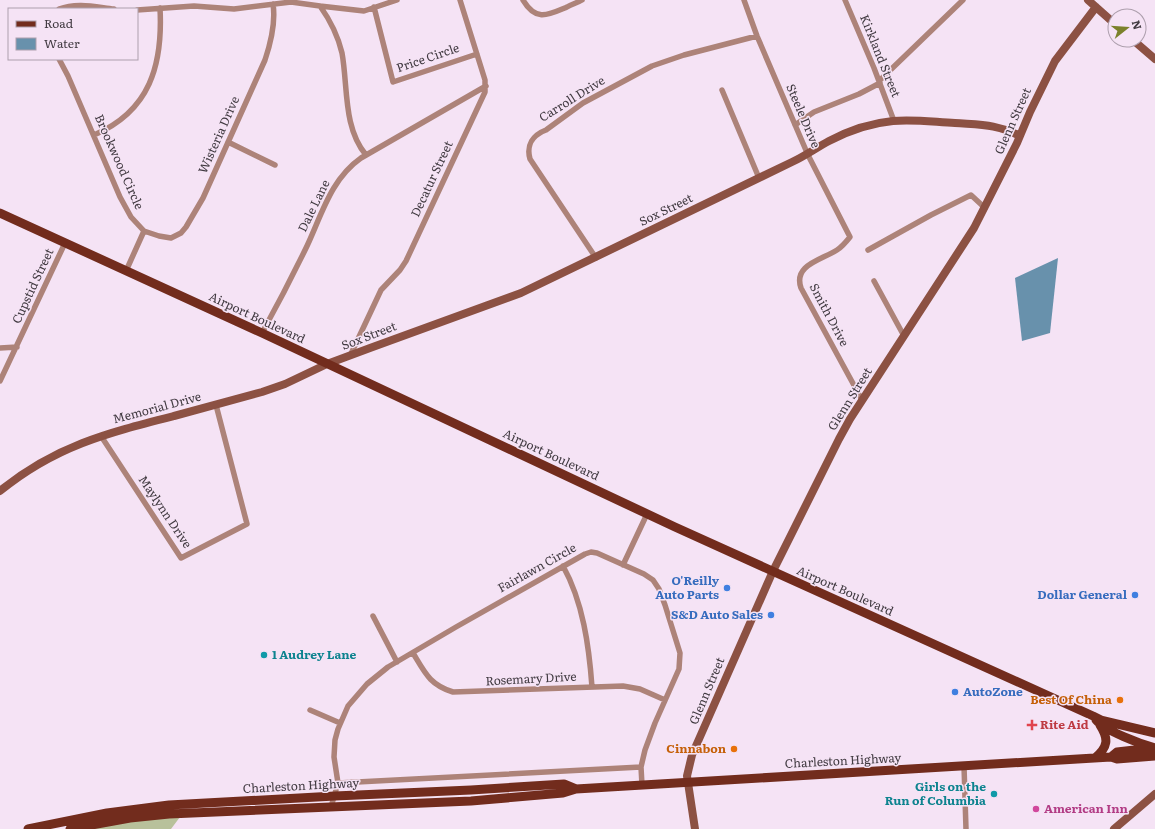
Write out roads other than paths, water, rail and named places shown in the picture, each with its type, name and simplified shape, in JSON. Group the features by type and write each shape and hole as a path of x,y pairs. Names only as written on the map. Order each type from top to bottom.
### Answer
{"main road":[{"name":"Airport Boulevard","path":"0,213 262,333 647,514 1101,720 1155,733"},
{"name":"Airport Boulevard","path":"1093,716 1100,725 1154,750"},
{"path":"1095,758 1102,752 1107,739 1105,732 1100,725"},
{"name":"Charleston Highway","path":"70,829 130,818 169,814 471,802 564,793 576,789 1111,757 1117,752 1154,750"},
{"name":"Charleston Highway","path":"28,829 72,819 130,809 169,805 564,784 576,789"}],"street":[{"path":"138,10 194,6 239,9 291,2 364,11 397,0"},
{"path":"460,0 486,86"},
{"path":"523,0 532,10 537,13 548,15 582,0"},
{"name":"Steele Drive","path":"744,0 757,36 795,125 850,237"},
{"name":"Kirkland Street","path":"845,0 894,121"},
{"path":"795,125 814,112 859,94 879,82 963,0"},
{"path":"1088,0 1107,17"},
{"name":"Wisteria Drive","path":"144,231 166,238 177,236 181,233 195,213 269,49 275,15 273,4"},
{"path":"62,8 81,5 106,8"},
{"path":"320,6 329,20 338,41 343,63 351,120 357,141 366,155"},
{"name":"Price Circle","path":"374,7 393,82 476,54"},
{"name":"Glenn Street","path":"695,829 687,782 688,770 692,755 772,571 839,439 862,400 947,271 985,208 1020,136 1049,71 1096,7"},
{"path":"94,135 116,123 129,112 137,104 148,85 160,47 160,8"},
{"name":"Carroll Drive","path":"596,258 530,159 528,154 529,145 532,140 540,132 546,130 584,104 652,66 684,55 757,36"},
{"path":"1142,48 1155,59"},
{"name":"Brookwood Circle","path":"60,60 68,76 125,208 134,222 144,231"},
{"name":"Dale Lane","path":"262,333 296,269 334,187 348,168 366,155 486,86"},
{"name":"Decatur Street","path":"350,356 381,290 400,270 406,260 483,97 486,86"},
{"path":"722,90 759,178"},
{"name":"Sox Street","path":"327,364 521,293 808,154 829,141 855,130 871,125 894,121 993,125 1009,130 1020,136"},
{"path":"228,142 275,165"},
{"path":"868,250 971,195 985,208"},
{"path":"126,271 144,231"},
{"name":"Smith Drive","path":"850,237 841,247 803,269 799,278 801,288 862,400"},
{"name":"Cupstid Street","path":"0,381 65,243"},
{"path":"874,281 904,336"},
{"path":"0,348 17,347"},
{"name":"Memorial Drive","path":"0,490 15,478 44,460 101,436 262,392 285,384 327,364"},
{"name":"Maylynn Drive","path":"101,436 181,558 247,524 216,405"},
{"path":"623,565 647,514"},
{"name":"Fairlawn Circle","path":"331,807 338,783 334,757 340,723 348,706 359,692 380,673 397,662 563,566 591,552 649,577 657,585 680,653 680,664 677,674 648,739 641,767 642,785"},
{"path":"563,566 581,614 588,647 592,687"},
{"path":"373,616 397,662"},
{"name":"Rosemary Drive","path":"413,653 433,683 442,689 453,692 623,686 645,691 665,700"},
{"path":"310,710 340,723"},
{"path":"964,766 966,829"},
{"name":"Charleston Highway","path":"338,783 641,767"},
{"path":"1114,829 1155,794"}],"water":[{"path":"1058,258 1050,333 1022,341 1015,278"}],"place":[{"name":"O'Reilly Auto Parts","path":"727,588"},
{"name":"Dollar General","path":"1135,595"},
{"name":"S&D Auto Sales","path":"771,615"},
{"name":"1 Audrey Lane","path":"264,655"},
{"name":"AutoZone","path":"955,692"},
{"name":"Best Of China","path":"1120,700"},
{"name":"Rite Aid","path":"1032,725"},
{"name":"Cinnabon","path":"734,749"},
{"name":"Girls on the Run of Columbia","path":"994,794"},
{"name":"American Inn","path":"1036,809"}]}
